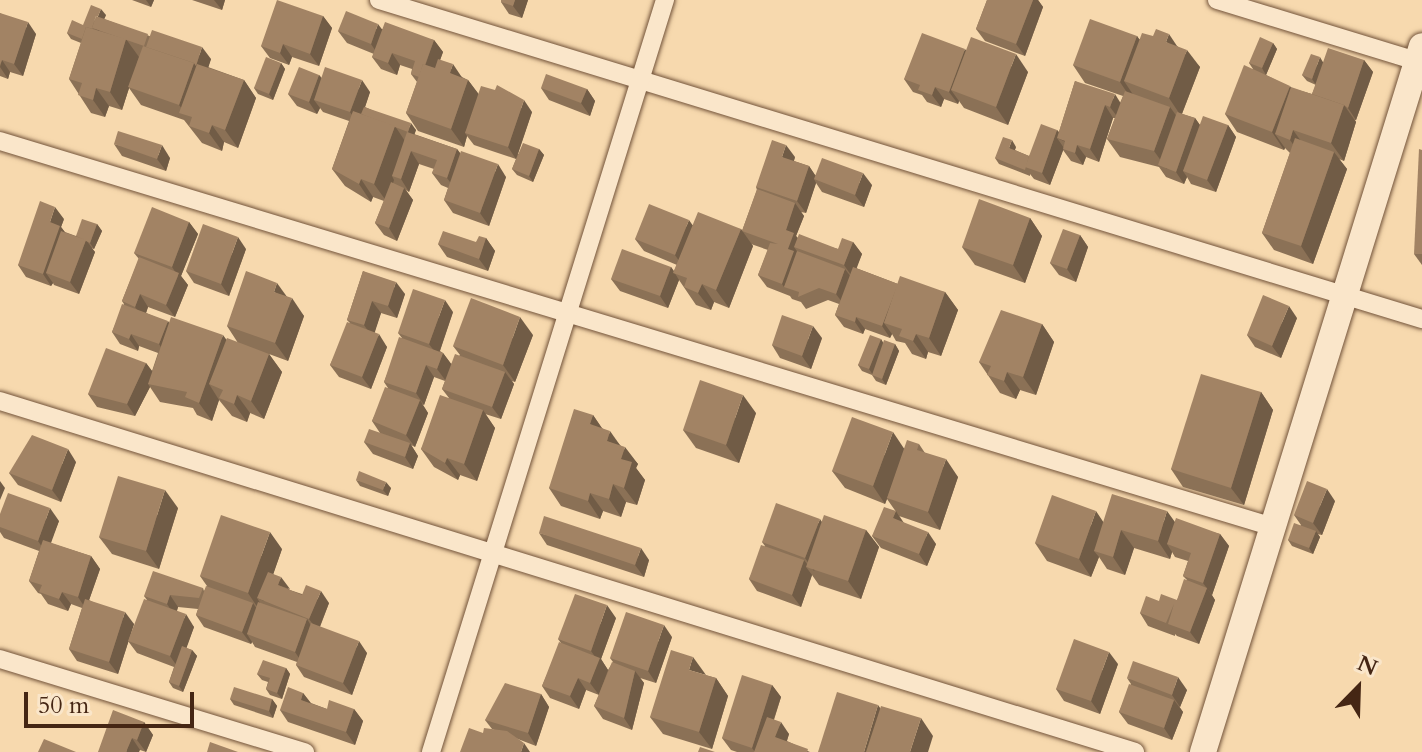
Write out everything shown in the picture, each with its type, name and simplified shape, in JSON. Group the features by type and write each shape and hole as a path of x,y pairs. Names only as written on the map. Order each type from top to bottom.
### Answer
{"main road":[{"path":"1203,752 1420,54"}],"street":[{"path":"379,0 1422,319"},
{"path":"431,752 665,0"},
{"path":"1217,0 1420,54"},
{"path":"0,141 1273,527"},
{"path":"0,401 1135,752"},
{"path":"0,659 305,752"}],"building":[{"path":"277,0 323,16 310,54 283,44 280,53 261,46"},
{"path":"501,0 515,0 513,6"},
{"path":"987,0 1033,0 1016,44 976,29"},
{"path":"91,5 101,9 93,29 86,27 82,39 67,33 72,20 83,25"},
{"path":"346,11 378,24 371,44 338,31"},
{"path":"0,13 28,22 14,64 2,60 0,65"},
{"path":"96,16 148,34 144,46 92,28"},
{"path":"1090,19 1137,36 1120,82 1073,65"},
{"path":"385,22 434,40 419,77 411,74 415,61 392,53 388,63 372,57"},
{"path":"86,27 126,39 110,92 96,88 93,100 78,95 82,83 69,79"},
{"path":"1156,29 1169,34 1166,42 1187,50 1169,98 1124,81 1142,33 1153,36"},
{"path":"152,30 202,47 196,66 146,47"},
{"path":"922,33 965,49 949,92 935,87 932,95 918,90 920,85 904,79"},
{"path":"971,37 1016,54 996,107 951,90"},
{"path":"1260,37 1273,43 1262,68 1249,63"},
{"path":"143,46 194,63 179,105 128,87"},
{"path":"1328,48 1364,60 1348,108 1312,94"},
{"path":"1311,54 1320,57 1312,79 1302,75"},
{"path":"266,57 281,63 269,94 254,88"},
{"path":"438,59 453,64 450,73 468,80 451,129 406,113 423,64 435,68"},
{"path":"197,64 244,80 225,130 212,125 209,133 189,126 192,117 179,113"},
{"path":"1244,65 1290,86 1272,132 1225,114"},
{"path":"299,67 319,75 309,102 288,94"},
{"path":"325,67 362,80 350,112 314,100"},
{"path":"546,74 587,89 581,103 541,88"},
{"path":"1075,81 1115,94 1110,107 1105,105 1090,149 1077,145 1075,153 1063,149 1065,141 1057,138"},
{"path":"497,85 524,100 508,147 465,133 481,86 495,90"},
{"path":"1291,87 1344,105 1331,143 1293,130 1290,140 1275,134"},
{"path":"1125,91 1170,107 1154,151 1107,139"},
{"path":"364,107 411,123 408,132 361,114"},
{"path":"353,111 395,126 374,184 361,179 359,184 332,169"},
{"path":"1177,112 1195,118 1176,172 1158,165"},
{"path":"1203,116 1228,125 1207,180 1183,171"},
{"path":"1041,124 1057,130 1042,173 1025,167"},
{"path":"118,131 162,145 157,159 114,144"},
{"path":"407,132 457,149 447,178 432,173 437,160 411,151 401,179 392,176"},
{"path":"1003,137 1012,140 1009,148 1029,156 1025,170 995,158"},
{"path":"1295,138 1334,152 1301,246 1262,233"},
{"path":"772,140 786,145 782,157 809,166 797,201 756,187"},
{"path":"523,143 539,149 529,176 512,169"},
{"path":"1419,149 1422,150 1422,254 1414,254"},
{"path":"461,151 498,164 480,213 444,200"},
{"path":"822,158 863,173 855,195 814,179"},
{"path":"391,182 404,188 389,228 375,223"},
{"path":"757,189 795,203 786,230 794,233 788,249 794,251 782,284 758,275 770,243 778,244 742,231"},
{"path":"979,199 1030,218 1013,265 962,247"},
{"path":"40,201 55,207 50,222 60,226 43,274 18,265"},
{"path":"649,204 689,220 675,255 635,239"},
{"path":"152,207 189,222 172,267 134,253"},
{"path":"698,212 741,229 716,290 702,284 698,293 684,287 687,278 673,273"},
{"path":"82,219 97,224 90,243 76,236"},
{"path":"203,224 238,237 221,284 186,271"},
{"path":"1063,229 1080,235 1067,269 1050,263"},
{"path":"61,231 86,240 70,282 46,273"},
{"path":"443,231 476,242 479,236 486,238 479,259 438,244"},
{"path":"799,234 838,249 842,238 853,242 844,265 794,247"},
{"path":"622,249 671,267 660,296 611,279"},
{"path":"797,251 845,269 836,294 819,288 798,297 799,292 784,287"},
{"path":"139,257 179,273 166,305 140,294 135,307 122,301"},
{"path":"853,267 898,284 882,326 856,317 855,322 835,315"},
{"path":"246,271 277,283 274,292 292,298 275,343 227,326"},
{"path":"363,271 396,282 388,306 372,301 364,325 347,320"},
{"path":"900,276 945,292 929,338 916,334 913,341 899,336 902,329 884,323"},
{"path":"413,289 445,300 429,344 398,333"},
{"path":"1263,295 1289,306 1272,346 1247,335"},
{"path":"471,298 520,317 503,365 453,346"},
{"path":"122,304 168,321 159,344 131,334 129,339 112,332"},
{"path":"1001,310 1042,324 1023,377 1007,372 1004,381 987,375 991,366 979,362"},
{"path":"782,315 813,326 802,356 772,345"},
{"path":"171,317 223,335 199,403 185,397 187,392 148,384"},
{"path":"347,322 379,334 362,377 330,365"},
{"path":"870,335 881,339 869,369 858,365"},
{"path":"399,337 443,353 437,369 426,365 416,393 384,382"},
{"path":"227,338 269,354 251,401 237,395 234,404 219,398 223,390 209,384"},
{"path":"884,340 895,344 882,379 872,375"},
{"path":"106,348 146,363 127,404 88,394"},
{"path":"455,354 505,372 492,407 442,389"},
{"path":"1201,374 1261,392 1231,488 1171,469"},
{"path":"700,380 743,395 726,445 683,430"},
{"path":"385,387 420,400 406,435 372,421"},
{"path":"440,395 483,410 464,464 447,458 445,463 421,449"},
{"path":"574,409 593,415 590,424 610,431 607,441 625,447 621,459 632,462 624,488 613,484 609,499 590,493 588,501 549,488"},
{"path":"852,417 893,432 873,486 832,471"},
{"path":"369,429 410,443 405,457 364,442"},
{"path":"32,435 68,449 52,490 9,473"},
{"path":"907,440 919,444 917,450 946,459 928,512 887,498"},
{"path":"359,471 386,482 383,490 356,480"},
{"path":"118,476 165,490 146,551 99,537"},
{"path":"1307,481 1327,489 1313,523 1294,515"},
{"path":"8,493 50,508 38,541 0,527 0,514"},
{"path":"1112,494 1167,511 1158,541 1121,530 1113,557 1094,551"},
{"path":"1052,495 1096,511 1079,559 1035,543"},
{"path":"776,503 820,519 805,558 762,542"},
{"path":"884,507 896,511 893,518 928,532 919,554 872,536"},
{"path":"221,515 270,532 248,593 200,576"},
{"path":"824,515 866,530 848,581 806,567"},
{"path":"544,516 641,548 635,565 539,533"},
{"path":"1176,518 1220,534 1203,583 1183,576 1191,553 1167,544"},
{"path":"1294,523 1316,531 1309,548 1288,540"},
{"path":"43,540 91,556 78,597 62,592 59,599 39,592 42,585 29,581"},
{"path":"761,545 804,560 792,595 749,579"},
{"path":"153,571 203,588 199,598 170,595 167,604 144,596"},
{"path":"268,572 281,577 278,585 302,595 306,585 321,591 309,619 257,598"},
{"path":"1184,579 1207,588 1190,632 1168,624 1174,604 1166,623 1140,613 1146,596 1159,601 1161,594 1177,600"},
{"path":"206,586 253,603 242,632 196,615"},
{"path":"575,594 607,605 591,651 558,639"},
{"path":"85,599 125,612 109,662 69,649"},
{"path":"144,599 186,614 170,656 128,641"},
{"path":"258,602 307,619 295,652 247,634"},
{"path":"626,612 664,625 648,671 610,658"},
{"path":"311,623 359,641 343,683 296,665"},
{"path":"1074,639 1109,652 1091,701 1056,689"},
{"path":"559,642 600,658 590,683 578,678 570,696 542,686"},
{"path":"182,646 192,650 179,686 169,682"},
{"path":"671,650 693,657 689,670 716,678 699,732 650,717"},
{"path":"263,660 286,668 277,693 266,689 270,678 257,674"},
{"path":"1133,661 1178,677 1172,695 1127,678"},
{"path":"612,662 635,671 624,718 594,706"},
{"path":"742,675 772,685 752,748 722,738"},
{"path":"505,683 541,694 528,733 485,720"},
{"path":"1129,684 1174,700 1164,728 1119,712"},
{"path":"234,687 272,699 269,711 230,699"},
{"path":"288,687 303,693 301,700 327,709 329,700 354,709 346,732 280,710"},
{"path":"837,692 878,705 864,752 818,752"},
{"path":"881,706 921,718 910,752 866,752"},
{"path":"113,710 144,722 137,740 132,738 126,752 98,752"},
{"path":"767,717 781,722 775,737 808,749 807,752 754,752"},
{"path":"469,728 483,733 484,728 507,731 524,743 521,752 460,752"},
{"path":"44,739 76,752 38,752"},
{"path":"210,742 238,752 207,752"},
{"path":"700,747 715,752 698,752"}]}
